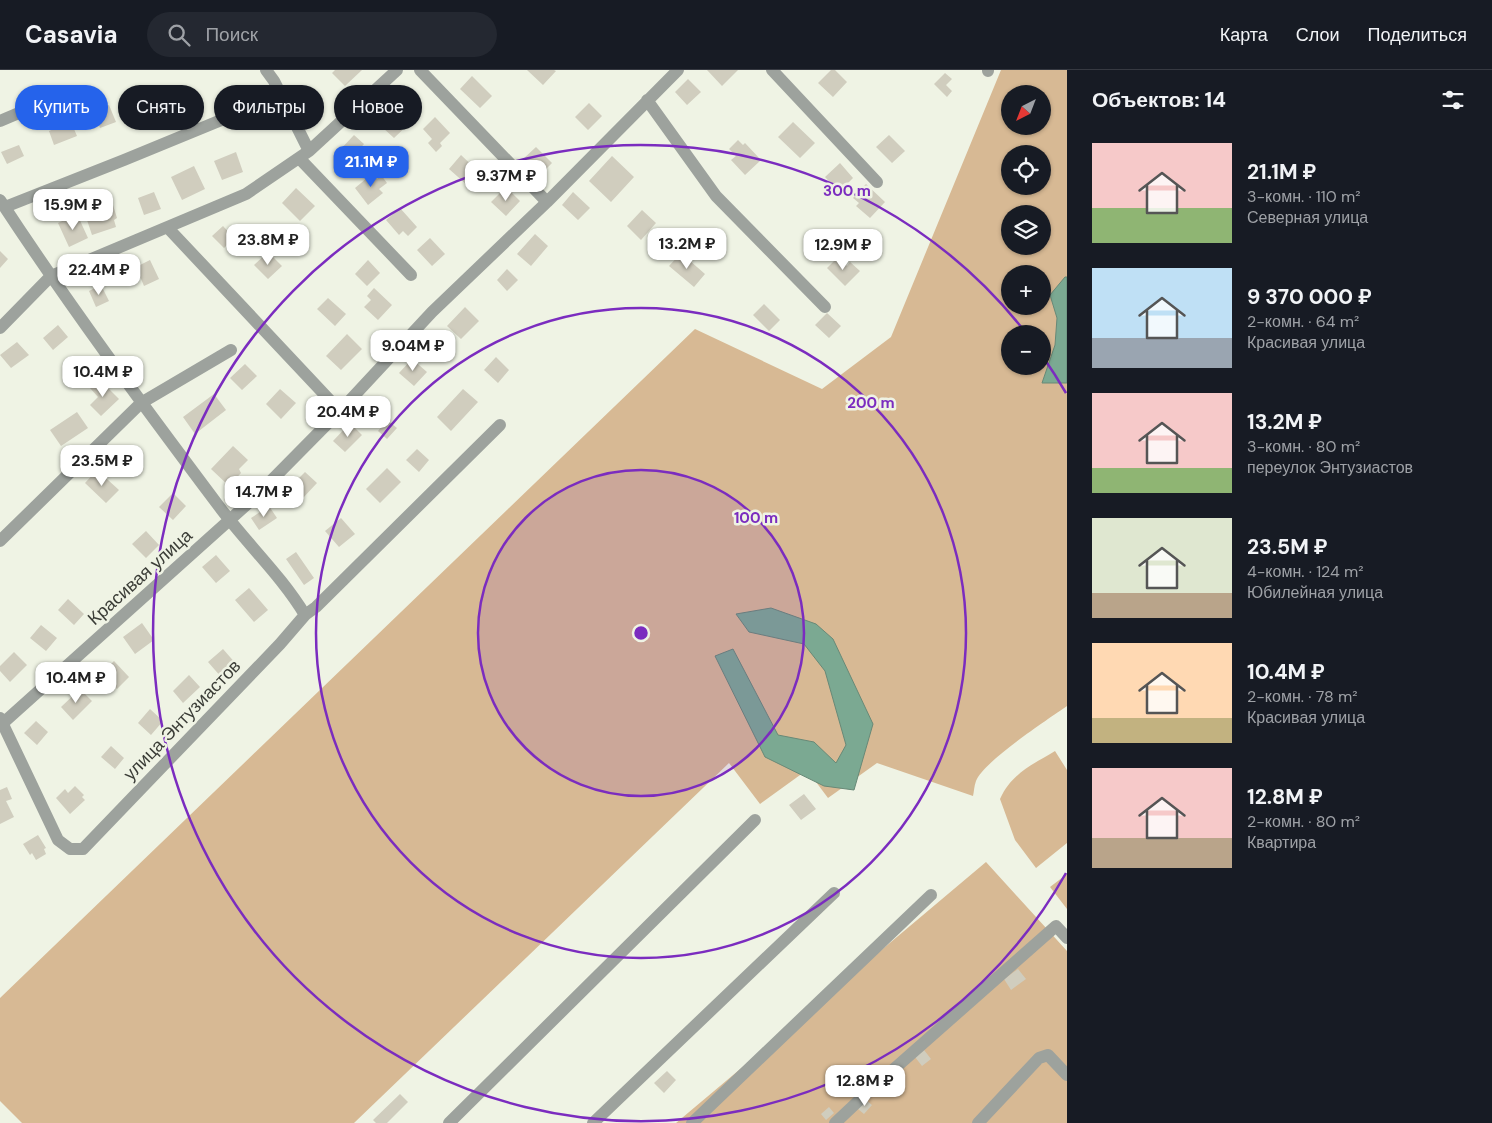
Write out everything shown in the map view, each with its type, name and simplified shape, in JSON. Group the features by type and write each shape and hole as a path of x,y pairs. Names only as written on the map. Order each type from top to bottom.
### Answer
{"street":[{"path":"266,70 276,85"},
{"path":"0,328 51,276 246,194 304,154 398,70"},
{"path":"420,70 547,202"},
{"name":"Красивая улица","path":"1,720 254,498 340,411 432,312 547,202 678,70"},
{"path":"772,70 877,182"},
{"path":"647,100 716,196 825,306"},
{"path":"0,121 15,115"},
{"path":"214,123 124,160 2,203 141,403 229,521 296,599 305,615"},
{"path":"294,130 304,154 411,275"},
{"path":"168,228 340,411"},
{"path":"0,541 141,403 232,350"},
{"name":"улица Энтузиастов","path":"1,720 58,840 70,849 83,849 280,644 305,615 500,425"},
{"path":"449,1123 755,820"},
{"path":"593,1123 834,893"},
{"path":"692,1123 931,895"},
{"path":"835,1123 1056,926 1067,938"},
{"path":"978,1123 1039,1058 1048,1056 1067,1075"}],"shaded area":[{"path":"1001,70 1067,70 1067,706 1017,741 991,763 976,781 973,796 877,763 828,798 807,770 760,804 729,763 354,1123 22,1123 0,1101 0,998 695,329 822,389 891,337"},
{"path":"1067,277 1067,383 1042,383 1045,375 1051,375 1051,357 1055,345 1057,318 1051,294"},
{"path":"771,608 816,624 833,639 873,724 854,790 824,786 765,757 715,656 733,649 778,735 814,742 836,763 846,745 825,671 804,644 749,632 736,614"},
{"path":"1055,751 1067,770 1067,843 1036,868 1015,840 1000,799 1010,782 1023,770"},
{"path":"986,862 1067,951 1067,1123 676,1123"},
{"path":"1067,874 1067,909 1050,887"}],"building":[{"path":"335,70 362,70 346,85 332,73"},
{"path":"527,70 554,70 556,71 543,85"},
{"path":"707,70 738,70 722,86"},
{"path":"831,70 835,70 847,82 833,97 818,83"},
{"path":"945,73 952,79 946,85 952,91 947,97 934,84"},
{"path":"472,76 492,96 480,108 460,89"},
{"path":"688,79 701,92 687,105 675,92"},
{"path":"589,103 602,116 588,130 575,117"},
{"path":"108,105 116,122 108,125"},
{"path":"435,117 450,133 440,143 442,146 436,152 428,143 432,139 423,129"},
{"path":"793,122 815,143 800,158 778,137"},
{"path":"74,130 77,136 54,145 49,131"},
{"path":"385,130 402,130 394,138"},
{"path":"354,135 364,144 349,161 339,151"},
{"path":"889,135 905,151 892,163 876,147"},
{"path":"738,140 743,145 745,143 761,160 745,175 731,160 736,156 729,149"},
{"path":"19,145 24,156 7,164 1,152"},
{"path":"536,147 552,163 539,176 522,160"},
{"path":"236,152 243,172 222,180 214,161"},
{"path":"461,155 478,171 466,184 449,169"},
{"path":"612,156 634,177 611,202 589,181"},
{"path":"840,163 853,178 839,192 825,177"},
{"path":"194,166 205,189 182,200 171,177"},
{"path":"373,173 377,179 381,175 387,183 379,189 383,193 368,205 355,188"},
{"path":"866,184 885,202 870,218 856,206 859,203 853,198"},
{"path":"506,187 520,201 506,216 491,202"},
{"path":"296,188 315,206 300,221 282,203"},
{"path":"154,192 161,209 144,215 138,198"},
{"path":"573,192 590,208 578,220 562,205"},
{"path":"113,205 117,218 114,220 116,227 92,235 85,214"},
{"path":"400,208 417,227 408,236 403,231 399,235 386,220"},
{"path":"642,210 656,223 641,240 627,226"},
{"path":"77,214 88,238 69,247 58,223"},
{"path":"223,226 234,238 224,248 212,236"},
{"path":"535,234 548,246 531,266 517,254"},
{"path":"430,238 445,254 432,266 417,250"},
{"path":"0,251 8,259 0,268"},
{"path":"268,252 282,266 268,279 254,265"},
{"path":"681,253 705,274 694,287 669,266"},
{"path":"838,257 847,266 850,262 860,271 845,286 827,268"},
{"path":"150,260 159,279 144,286 136,267"},
{"path":"368,260 380,273 367,286 355,274"},
{"path":"507,269 518,280 507,291 497,280"},
{"path":"101,285 109,301 96,307 89,291"},
{"path":"374,288 392,305 378,320 364,307 371,300 367,296"},
{"path":"328,298 346,314 335,326 317,309"},
{"path":"764,304 780,320 769,331 753,315"},
{"path":"465,307 479,321 461,339 447,326"},
{"path":"827,313 841,326 829,338 815,325"},
{"path":"58,325 68,337 53,350 43,338"},
{"path":"347,334 362,349 341,370 326,356"},
{"path":"17,342 29,355 11,368 0,355"},
{"path":"496,357 509,370 498,383 484,370"},
{"path":"412,359 427,372 414,386 399,373"},
{"path":"245,364 257,376 242,390 230,378"},
{"path":"99,379 119,399 101,416 90,405 98,397 90,388"},
{"path":"280,389 296,403 281,419 266,404"},
{"path":"463,389 478,402 451,431 437,417"},
{"path":"214,394 226,410 195,434 183,417"},
{"path":"77,412 88,428 61,446 50,430"},
{"path":"387,420 397,428 387,439 378,431"},
{"path":"350,423 362,435 345,452 333,441"},
{"path":"233,446 248,460 239,469 241,473 229,486 211,469"},
{"path":"417,449 429,460 419,472 406,460"},
{"path":"387,468 401,482 380,503 366,489"},
{"path":"97,470 119,490 106,503 85,483"},
{"path":"305,472 317,483 302,499 290,487"},
{"path":"173,493 186,506 173,520 159,507"},
{"path":"269,506 277,518 259,530 251,518"},
{"path":"341,518 355,534 339,547 325,531"},
{"path":"146,531 159,545 146,558 132,544"},
{"path":"296,552 314,578 304,585 286,559"},
{"path":"216,555 230,571 216,583 202,567"},
{"path":"249,588 268,610 254,622 235,600"},
{"path":"68,599 84,614 74,625 58,610"},
{"path":"142,623 154,640 135,654 123,637"},
{"path":"41,625 57,638 46,651 30,638"},
{"path":"223,649 237,665 222,678 208,662"},
{"path":"14,652 27,665 10,682 0,671 0,666"},
{"path":"114,661 129,677 117,689 106,679 99,686 90,676 97,669 102,673"},
{"path":"189,675 200,687 183,703 173,691"},
{"path":"80,689 92,701 73,720 61,707"},
{"path":"150,709 163,721 151,735 138,723"},
{"path":"36,721 48,732 37,745 24,733"},
{"path":"111,746 124,758 115,769 101,757"},
{"path":"75,786 84,795 82,797 85,800 70,814 56,798 65,789 68,793"},
{"path":"7,787 12,799 6,801 14,817 0,824 0,790"},
{"path":"804,794 816,809 801,820 789,805"},
{"path":"38,835 46,848 44,849 46,854 36,860 32,853 30,855 23,844"},
{"path":"1018,969 1026,979 1011,990 1004,979"},
{"path":"924,1050 931,1059 922,1066 915,1057"},
{"path":"667,1071 676,1080 664,1093 654,1083"},
{"path":"400,1094 408,1102 387,1123 376,1123 373,1120"},
{"path":"866,1100 872,1105 864,1114 858,1109"},
{"path":"829,1107 834,1113 826,1120 821,1114"}]}
